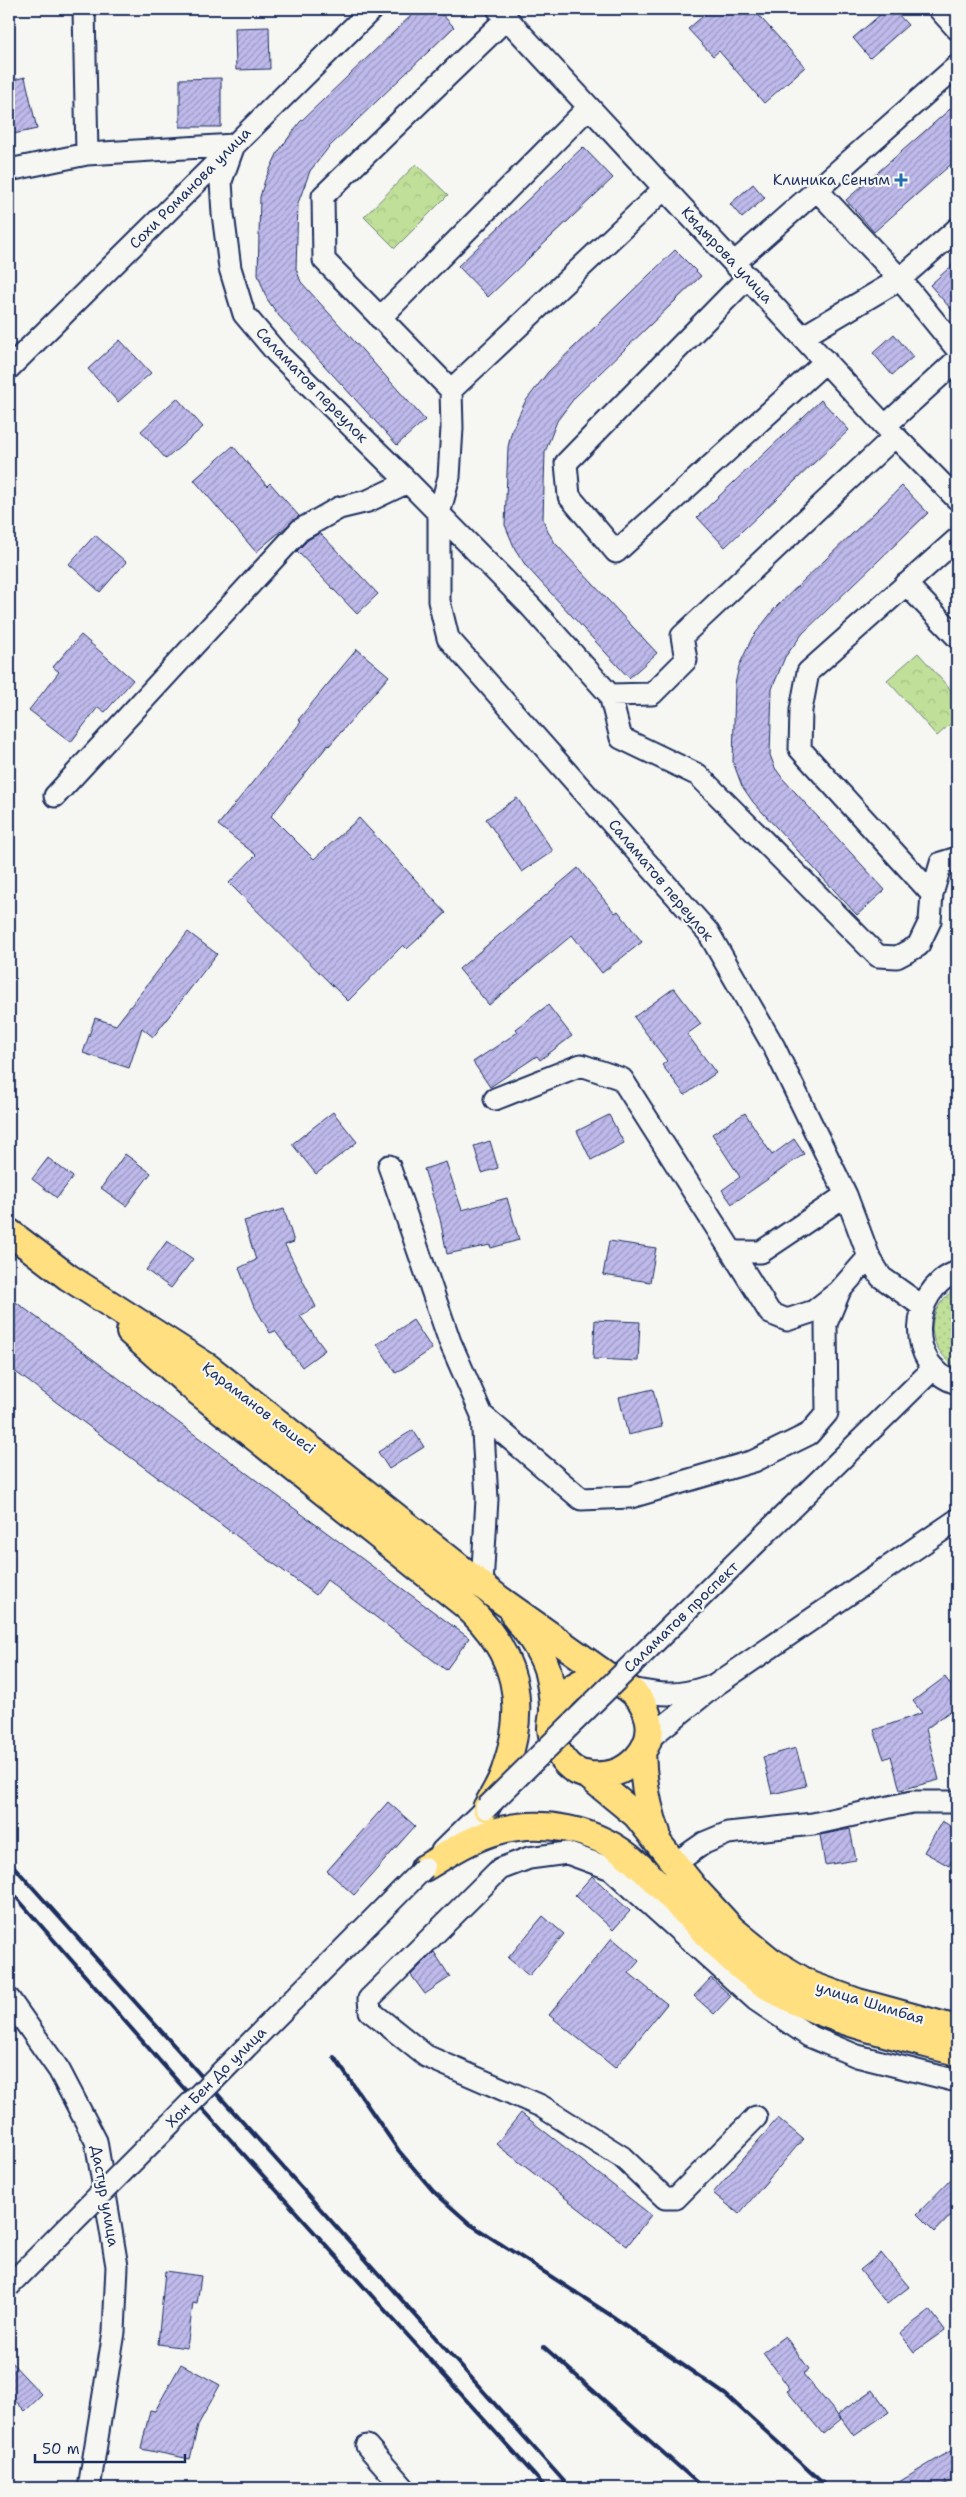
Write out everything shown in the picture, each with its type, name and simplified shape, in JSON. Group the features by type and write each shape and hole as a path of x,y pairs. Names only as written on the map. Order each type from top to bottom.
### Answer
{"main road":[{"name":"Қараманов көшесі","path":"9,1232 68,1277 208,1367 490,1591"},
{"path":"68,1277 192,1387 486,1625 504,1651 513,1679 517,1709 514,1741 505,1771 486,1808"},
{"path":"490,1591 623,1685 643,1703 649,1720 643,1782 648,1809 667,1854"},
{"path":"490,1591 529,1634 547,1668 553,1711 551,1727 557,1749 572,1767 586,1774 607,1776 628,1768 645,1746"},
{"path":"553,1711 561,1698 572,1687 585,1680 600,1678 623,1685"},
{"name":"улица Шимбая","path":"586,1774 636,1815 732,1929 771,1962 811,1985 858,2002 957,2028"},
{"path":"424,1868 467,1843 492,1833 516,1827 546,1826 576,1830 606,1842 636,1862 698,1925 758,1980 802,2005 852,2024 957,2052"}],"street":[{"path":"84,9 87,154"},
{"name":"Сохи Романова улица","path":"9,368 372,9"},
{"path":"939,9 957,29"},
{"path":"439,514 449,477 452,428 451,390 324,260 322,196 502,13"},
{"name":"Кыдырова улица","path":"502,13 804,336 890,431 957,500"},
{"path":"826,361 616,552 569,496 566,463 741,270 817,190 957,66"},
{"path":"380,318 589,107"},
{"path":"9,170 87,154 234,145"},
{"name":"Саламатов переулок","path":"234,145 221,181 230,268 244,314 276,352 531,607 610,695"},
{"path":"451,390 665,188"},
{"path":"817,190 900,280 957,349"},
{"path":"804,336 900,280 957,228"},
{"path":"957,360 890,431 682,636 686,660 652,694 610,695 621,738 698,775 878,956 897,957 918,946 930,921 932,894 941,863 957,858"},
{"path":"55,796 300,530 339,508 368,500 408,482"},
{"name":"Саламатов переулок","path":"439,514 439,601 448,638 708,932 774,1047 846,1195 868,1257 881,1277 922,1306"},
{"path":"932,894 800,749 801,710 808,672 957,539"},
{"path":"906,584 957,637"},
{"path":"496,1099 581,1065 622,1079 770,1313 787,1320 814,1311 840,1290 868,1257"},
{"path":"389,1166 450,1342 482,1415 490,1591"},
{"path":"732,1252 761,1252 846,1195"},
{"path":"957,1272 935,1286 922,1306 918,1328 922,1349 934,1368 957,1383"},
{"path":"482,1415 581,1499 631,1497 754,1461 809,1434 826,1413 826,1324 840,1290"},
{"name":"Саламатов проспект","path":"424,1868 934,1368"},
{"path":"645,1746 716,1684 957,1520"},
{"path":"623,1685 660,1695 686,1694 716,1684"},
{"path":"667,1854 704,1843 728,1832 813,1824 912,1802 957,1802"},
{"path":"756,2117 676,2198 665,2198 622,2157 541,2106 426,2056 370,2011 369,1999 500,1868 529,1858 567,1853 611,1870 756,2000 809,2036 857,2056 957,2081"},
{"name":"Хон Бен До улица","path":"9,2286 424,1868"},
{"name":"Дастур улица","path":"9,1999 59,2070 96,2142 117,2266 114,2332 89,2488"},
{"path":"367,2446 404,2488"}],"green space":[{"path":"416,164 448,195 395,248 364,217"},
{"path":"918,653 957,697 957,718 937,736 887,680"},
{"path":"957,1287 957,1368 938,1349 932,1328 938,1307 946,1296"}],"building":[{"path":"418,9 437,9 454,27 329,147 310,171 298,203 296,269 301,282 425,420 397,445 279,316 267,299 258,275 260,197 265,180 278,152 300,122"},
{"path":"711,9 753,9 805,67 764,103 719,51 713,56 688,29"},
{"path":"887,9 893,9 908,25 870,58 853,38"},
{"path":"269,27 270,69 236,70 235,28"},
{"path":"25,77 37,129 9,135 9,81"},
{"path":"221,78 221,127 180,127 180,79"},
{"name":"Клиника Сеным","path":"957,103 957,159 874,232 846,200"},
{"path":"583,147 613,178 488,297 458,266"},
{"path":"753,184 765,198 742,218 730,204"},
{"path":"675,250 701,276 575,397 557,421 545,452 543,519 548,532 555,543 657,653 629,678 526,566 515,549 505,525 508,447 512,430 525,402 548,372"},
{"path":"957,261 957,316 930,285"},
{"path":"894,334 913,357 892,375 873,353"},
{"path":"120,340 151,373 118,402 88,369"},
{"path":"177,398 203,427 166,459 141,431"},
{"path":"821,400 849,430 725,547 697,517"},
{"path":"233,446 267,486 270,483 299,516 256,552 194,480"},
{"path":"902,486 928,513 803,633 785,657 772,689 770,755 775,768 885,890 857,915 753,802 742,786 733,762 735,684 739,666 752,638 775,608"},
{"path":"320,533 378,594 357,614 297,551 308,540"},
{"path":"95,535 126,562 100,592 69,564"},
{"path":"81,635 133,680 105,712 98,707 71,742 29,710 59,672 53,667"},
{"path":"357,649 389,676 328,745 271,816 314,859 359,818 446,913 407,949 403,945 348,1001 229,883 256,855 218,825 301,722 298,720"},
{"path":"517,798 553,851 522,872 486,819"},
{"path":"578,868 615,913 618,911 642,942 602,973 572,935 489,1005 459,969"},
{"path":"188,932 217,954 153,1037 142,1028 129,1068 83,1053 95,1018 116,1025"},
{"path":"674,988 701,1024 687,1034 716,1073 685,1095 662,1065 667,1061 634,1017"},
{"path":"548,1005 572,1036 540,1060 537,1056 490,1087 473,1062 518,1032 516,1029"},
{"path":"333,1112 357,1142 316,1174 292,1144"},
{"path":"745,1113 772,1155 794,1139 804,1154 732,1204 722,1190 740,1177 712,1134"},
{"path":"609,1115 624,1143 591,1160 577,1131"},
{"path":"490,1141 498,1168 482,1173 474,1146"},
{"path":"125,1154 151,1173 126,1206 101,1188"},
{"path":"48,1158 73,1177 57,1198 32,1179"},
{"path":"446,1162 462,1210 507,1198 519,1240 491,1248 490,1245 447,1254 440,1219 424,1169"},
{"path":"284,1209 294,1242 285,1245 316,1307 300,1316 325,1350 302,1367 275,1331 270,1333 252,1302 239,1268 256,1260 244,1221"},
{"path":"167,1241 193,1259 171,1288 146,1270"},
{"path":"609,1241 656,1248 650,1282 603,1275"},
{"path":"9,1297 469,1638 446,1670 327,1580 316,1595 9,1367"},
{"path":"413,1320 432,1349 396,1373 377,1344"},
{"path":"595,1320 640,1322 638,1361 593,1359"},
{"path":"653,1389 662,1427 628,1435 619,1397"},
{"path":"413,1430 424,1447 389,1469 378,1452"},
{"path":"945,1677 957,1694 957,1706 926,1729 939,1780 900,1790 891,1756 884,1759 874,1730 922,1713 913,1701"},
{"path":"796,1748 806,1786 772,1794 763,1757"},
{"path":"388,1802 415,1826 354,1895 327,1871"},
{"path":"942,1821 957,1830 957,1851 949,1866 924,1852"},
{"path":"850,1829 856,1860 825,1865 820,1835"},
{"path":"592,1876 630,1911 613,1930 575,1895"},
{"path":"543,1916 564,1934 529,1976 508,1958"},
{"path":"612,1938 639,1961 629,1973 667,2004 615,2068 549,2015"},
{"path":"434,1952 450,1977 425,1994 411,1975"},
{"path":"711,1978 731,1996 714,2014 694,1996"},
{"path":"521,2113 651,2215 627,2246 496,2144"},
{"path":"778,2118 803,2139 739,2214 713,2193"},
{"path":"957,2173 957,2209 935,2232 917,2214"},
{"path":"881,2253 909,2287 887,2304 860,2270"},
{"path":"165,2271 201,2276 197,2304 193,2303 187,2348 158,2344"},
{"path":"930,2310 945,2330 914,2352 900,2333"},
{"path":"785,2336 809,2369 803,2374 841,2419 823,2434 787,2391 790,2389 763,2352"},
{"path":"9,2360 42,2395 25,2411 9,2394"},
{"path":"181,2364 220,2385 198,2425 190,2459 141,2449 150,2410 155,2411"},
{"path":"873,2390 889,2412 854,2436 838,2414"},
{"path":"957,2447 957,2477 939,2488 889,2488"}],"railway":[{"path":"9,1861 570,2488"},
{"path":"9,1889 180,2084 546,2488"},
{"path":"334,2057 399,2151 433,2191 470,2224 612,2316 726,2395 828,2488"},
{"path":"544,2347 703,2488"}],"place":[{"name":"Клиника Сеным","path":"901,180"}]}
